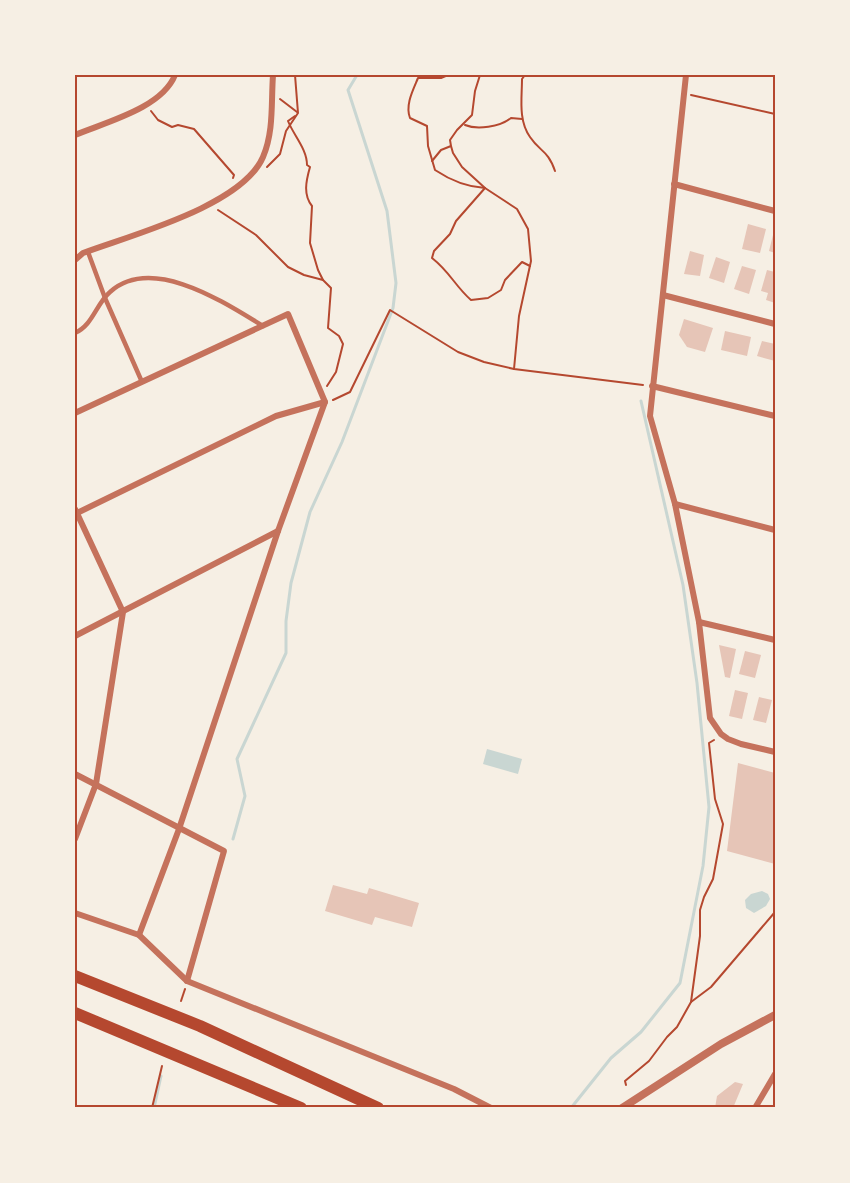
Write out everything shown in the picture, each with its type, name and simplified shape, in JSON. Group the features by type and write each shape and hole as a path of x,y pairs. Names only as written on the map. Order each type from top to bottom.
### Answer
{"highway":[{"path":"75,976 200,1026 378,1108"},
{"path":"75,1013 301,1108"},
{"path":"190,1060 282,1108"}],"street":[{"path":"75,135 155,100 167,88 175,75"},
{"path":"75,259 206,207 232,192 249,178 263,158 272,127 273,75"},
{"path":"686,75 650,416 675,504 699,622 710,718 721,734 741,744 775,752"},
{"path":"674,184 775,211"},
{"path":"88,252 105,298 142,382"},
{"path":"75,333 88,324 105,298 118,285 136,279 156,278 203,292 263,326"},
{"path":"663,295 775,324"},
{"path":"75,413 288,314 325,402 278,531 179,829 139,935"},
{"path":"652,386 775,416"},
{"path":"75,839 96,784 123,612 76,512 276,416 325,402"},
{"path":"675,504 775,530"},
{"path":"75,636 278,531"},
{"path":"699,622 775,640"},
{"path":"75,774 224,851 187,981"},
{"path":"75,913 139,935 187,981 454,1089 491,1108"},
{"path":"622,1108 721,1044 775,1015"},
{"path":"755,1108 775,1074"}],"path":[{"path":"448,75 441,78 418,78 408,112 410,118 427,126 431,162 435,170 448,178 474,188 485,188"},
{"path":"480,75 475,91 472,116 450,140 453,153 462,167 485,188 517,209 524,218 529,235 530,266 519,316 514,369"},
{"path":"525,75 522,80 522,119 528,135 545,151 555,171"},
{"path":"685,94 775,114"},
{"path":"278,97 298,113 288,121 293,134 299,139 310,168 306,193 306,199 312,206 310,243 323,280 331,288 328,328 339,336 343,344 336,372 329,385 320,390"},
{"path":"143,107 150,110 158,120 172,127 178,125 194,129 234,175 232,192"},
{"path":"464,124 475,128 506,123 511,118 522,119"},
{"path":"431,162 441,150 451,146"},
{"path":"485,188 456,221 450,234 434,251 432,258 445,268 460,291 471,300 488,298 501,290 505,280 522,262 530,266"},
{"path":"206,207 232,217 256,235 288,267 304,275 323,280"},
{"path":"325,402 351,392 390,310 458,352 514,369 652,386"},
{"path":"626,1084 625,1081 649,1061 677,1027 691,1002 700,936 700,910 713,879 723,824 715,799 709,743 721,734"},
{"path":"691,1002 711,987 775,912"},
{"path":"181,1001 187,981"},
{"path":"152,1108 162,1066"}],"shaded area":[{"path":"487,749 522,759 518,774 483,764"},
{"path":"762,891 768,894 770,899 766,906 754,913 746,908 745,900 751,894"}],"building":[{"path":"748,224 766,229 760,253 742,249"},
{"path":"775,231 775,253 769,251"},
{"path":"690,251 704,255 700,276 684,274"},
{"path":"716,257 730,262 724,283 709,278"},
{"path":"742,266 756,270 749,294 734,289"},
{"path":"767,270 775,272 775,303 766,300 768,293 761,291"},
{"path":"684,319 713,328 705,352 687,347 679,335"},
{"path":"725,331 751,337 747,356 721,350"},
{"path":"762,341 775,344 775,361 757,356"},
{"path":"719,645 736,649 730,678 725,677"},
{"path":"745,651 761,655 755,678 739,674"},
{"path":"735,690 748,693 742,719 729,716"},
{"path":"759,697 772,700 766,723 753,720"},
{"path":"738,763 775,773 775,864 727,851"},
{"path":"333,885 367,894 369,888 419,903 412,927 375,917 372,925 325,911"},
{"path":"735,1082 743,1084 733,1108 727,1106 715,1108 717,1096"}],"waterway":[{"path":"233,839 245,796 237,759 286,653 286,621 291,583 310,512 342,442 393,308 396,283 387,211 348,90 357,75"},
{"path":"571,1108 611,1058 641,1032 680,983 703,866 709,807 697,683 683,585 641,401"},
{"path":"154,1108 161,1076"}]}
